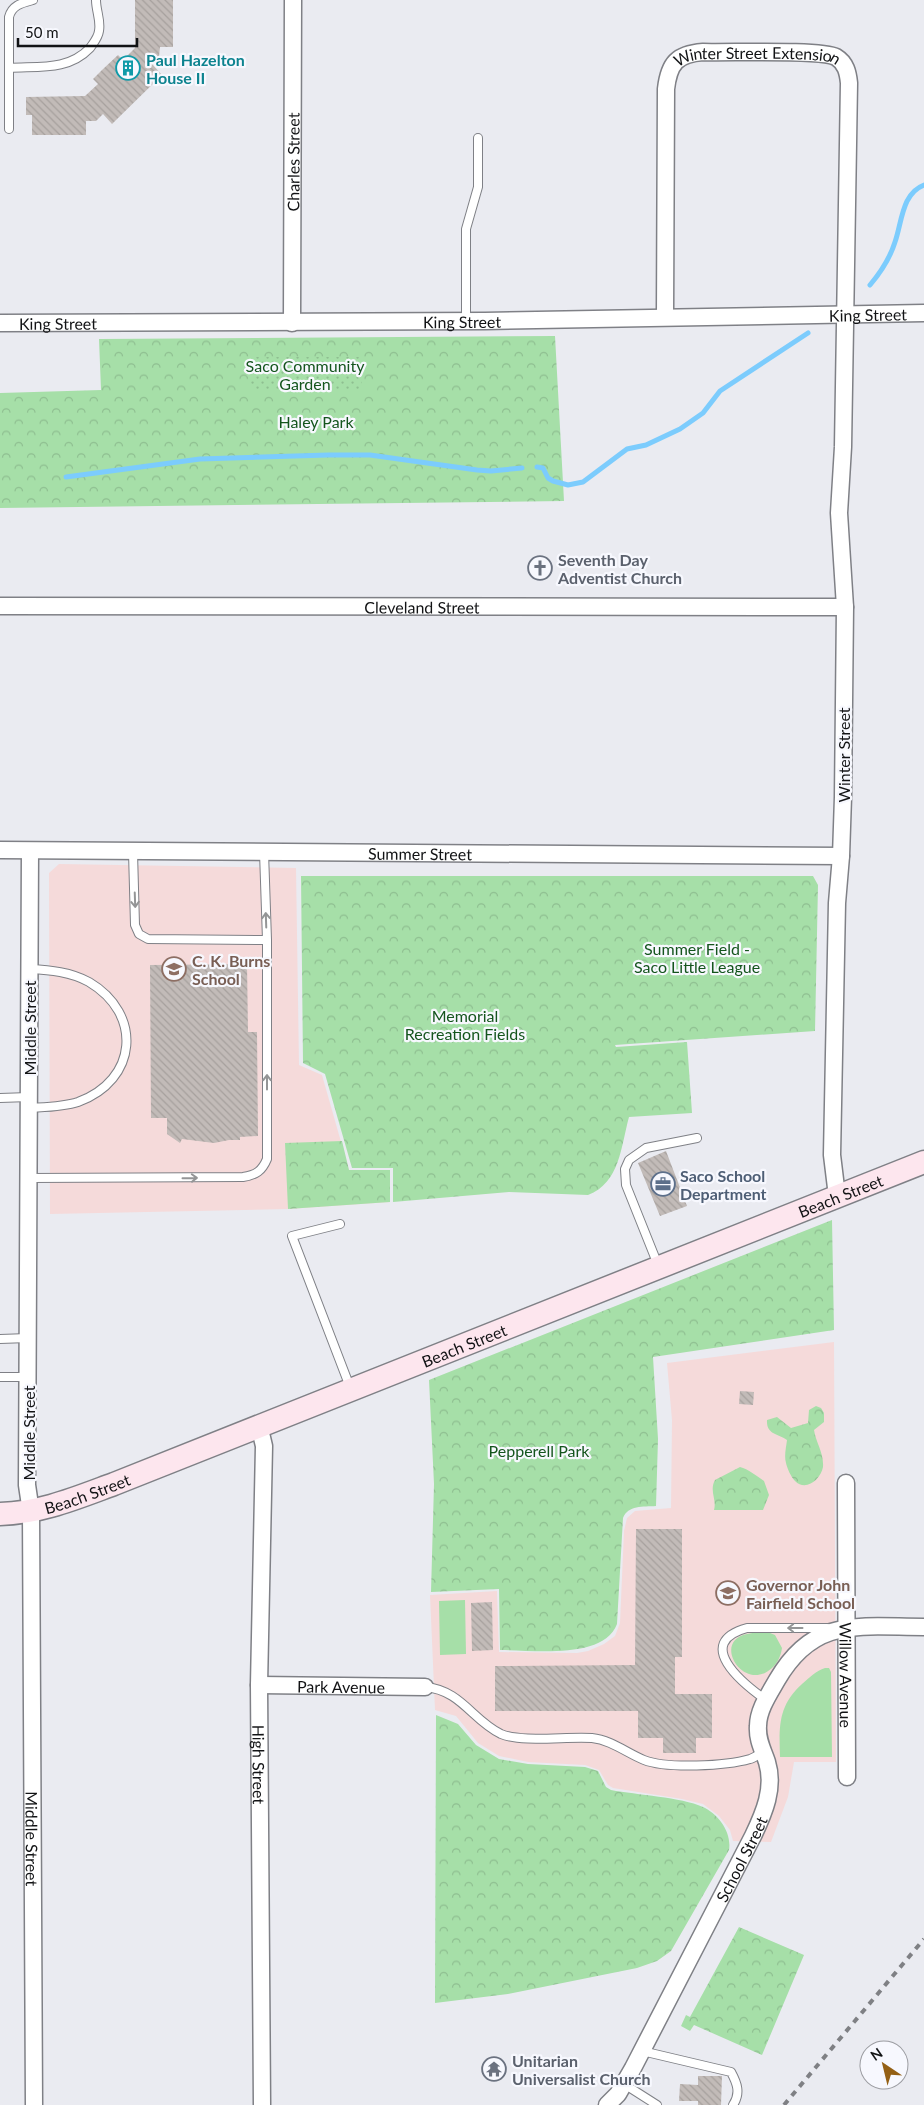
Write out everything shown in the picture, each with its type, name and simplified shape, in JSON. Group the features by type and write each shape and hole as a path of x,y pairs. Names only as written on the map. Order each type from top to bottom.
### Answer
{"main road":[{"name":"Beach Street","path":"0,1514 31,1512 114,1484 924,1162"}],"street":[{"name":"Charles Street","path":"292,322 293,0"},
{"name":"Winter Street Extension","path":"665,316 668,75 676,60 692,53 704,52 817,53 836,57 846,67 849,83 846,313"},
{"name":"Winter Street","path":"837,1196 832,1155 837,903 844,797 845,607 839,513 843,447 846,313"},
{"name":"King Street","path":"0,323 292,322 924,313"},
{"name":"Cleveland Street","path":"0,606 845,607"},
{"name":"Summer Street","path":"0,850 841,856"},
{"name":"Middle Street","path":"30,851 30,1178 27,1485 31,1512 34,2105"},
{"name":"High Street","path":"259,1425 264,1446 259,1685 262,2105"},
{"name":"Willow Avenue","path":"846,1483 847,1777"},
{"name":"School Street","path":"607,2105 624,2084 642,2051 753,1836 765,1809 770,1783 768,1763 758,1738 758,1723 766,1700 786,1665 798,1650 822,1635 845,1628 924,1627"},
{"name":"Park Avenue","path":"259,1685 425,1687"}],"lane":[{"path":"9,129 10,11 16,6 33,0"},
{"path":"9,68 67,64 80,58 99,35 100,21 96,0"},
{"path":"466,320 466,229 478,188 478,138"},
{"path":"30,1178 243,1177 252,1176 264,1166 267,1159 267,940 264,851"},
{"path":"133,852 136,925 139,934 148,939 267,940"},
{"path":"0,1098 66,1105 78,1102 115,1077 121,1066 127,1042 127,1031 121,1015 98,989 79,977 70,974 48,970 30,970"},
{"path":"659,1267 626,1185 624,1176 626,1166 632,1157 646,1148 698,1138"},
{"path":"340,1224 292,1236 351,1389"},
{"path":"0,1339 28,1338"},
{"path":"0,1377 27,1377"},
{"path":"766,1700 741,1681 727,1664 723,1652 724,1645 732,1635 747,1628 845,1628"},
{"path":"425,1687 434,1688 452,1695 494,1729 508,1736 593,1738 612,1744 645,1760 665,1764 708,1765 750,1759 763,1752"},
{"path":"642,2051 731,2072 738,2086 734,2105"},
{"path":"624,2084 647,2101 657,2105"}],"shaded area":[{"name":"C. K. Burns School","path":"59,864 296,868 299,1065 322,1075 349,1170 390,1170 390,1202 288,1209 50,1214 49,873"},
{"name":"Governor John Fairfield School","path":"834,1342 836,1762 794,1762 788,1797 771,1842 733,1841 730,1830 719,1816 703,1804 613,1788 608,1785 599,1770 585,1765 528,1762 499,1756 478,1743 456,1716 435,1710 430,1595 497,1591 499,1652 577,1653 588,1651 604,1644 615,1636 620,1623 624,1531 627,1518 635,1511 671,1508 672,1420 667,1363"}],"green space":[{"name":"Haley Park","path":"555,336 564,501 0,508 0,393 101,390 99,339"},
{"name":"Saco Community Garden","path":"249,357 361,357 362,391 250,391"},
{"name":"Memorial Recreation Fields","path":"301,876 813,876 818,885 815,1031 615,1045 616,1047 687,1042 692,1113 629,1117 618,1162 613,1173 607,1182 588,1195 509,1192 393,1202 393,1168 352,1168 325,1074 303,1063"},
{"path":"342,1141 349,1170 390,1170 390,1202 288,1209 285,1143"},
{"name":"Pepperell Park","path":"832,1220 834,1330 653,1357 658,1439 656,1506 632,1509 623,1518 617,1624 610,1635 598,1643 583,1648 548,1651 500,1650 499,1589 431,1592 434,1484 429,1380"},
{"path":"816,1406 821,1408 824,1413 824,1422 814,1430 823,1467 816,1480 808,1485 804,1485 795,1481 787,1467 785,1452 787,1440 769,1429 767,1420 777,1417 791,1428 808,1423 809,1410"},
{"path":"740,1467 764,1481 769,1495 763,1510 714,1510 713,1484 715,1480"},
{"path":"465,1600 466,1654 440,1655 439,1601"},
{"path":"750,1633 770,1633 775,1635 782,1648 776,1664 761,1674 751,1675 742,1671 732,1655 732,1646 737,1639"},
{"path":"825,1668 829,1668 831,1672 832,1757 780,1757 780,1726 788,1700 808,1679"},
{"path":"436,1715 458,1724 476,1745 499,1759 528,1764 585,1767 598,1771 606,1787 611,1790 694,1804 709,1810 719,1819 726,1830 729,1850 671,1951 657,1961 637,1968 508,1994 435,2003"},
{"path":"739,1927 804,1955 762,2055 694,2025 690,2031 681,2026 686,2015 690,2017"}],"building":[{"name":"Paul Hazelton House II","path":"135,0 173,0 173,47 160,47 159,57 152,64 162,75 112,124 103,114 96,121 86,121 86,135 32,135 32,115 26,115 26,97 85,96 98,84 93,79 102,70 118,55 123,60 135,48"},
{"path":"247,964 248,1032 257,1032 258,1136 240,1137 240,1140 214,1143 182,1139 180,1143 167,1134 167,1118 151,1118 150,965"},
{"name":"Saco School Department","path":"666,1151 687,1206 660,1216 638,1163"},
{"path":"740,1391 754,1392 753,1405 739,1404"},
{"path":"636,1529 682,1529 682,1657 675,1657 675,1694 712,1694 712,1738 696,1738 696,1753 663,1753 663,1738 638,1738 638,1711 495,1711 495,1666 635,1665"},
{"path":"492,1602 493,1650 472,1651 471,1603"},
{"path":"698,2076 722,2076 721,2105 698,2105 698,2101 679,2101 680,2084 698,2085"}],"waterway":[{"path":"870,285 891,254 907,201 911,194 924,185"},
{"path":"537,467 543,468 548,478 553,481 568,485 583,482 627,449 646,445 680,429 703,413 720,391 808,333"},
{"path":"66,477 200,459 328,455 370,455 491,471 522,468"}],"railway":[{"path":"784,2105 924,1939"}],"place":[{"name":"Paul Hazelton House II","path":"128,68"},
{"name":"Seventh Day Adventist Church","path":"540,568"},
{"name":"C. K. Burns School","path":"174,969"},
{"name":"Saco School Department","path":"663,1184"},
{"name":"Governor John Fairfield School","path":"728,1593"},
{"name":"Unitarian Universalist Church","path":"494,2069"}],"park label":[{"name":"Summer Field - Saco Little League","path":"697,957"}]}
